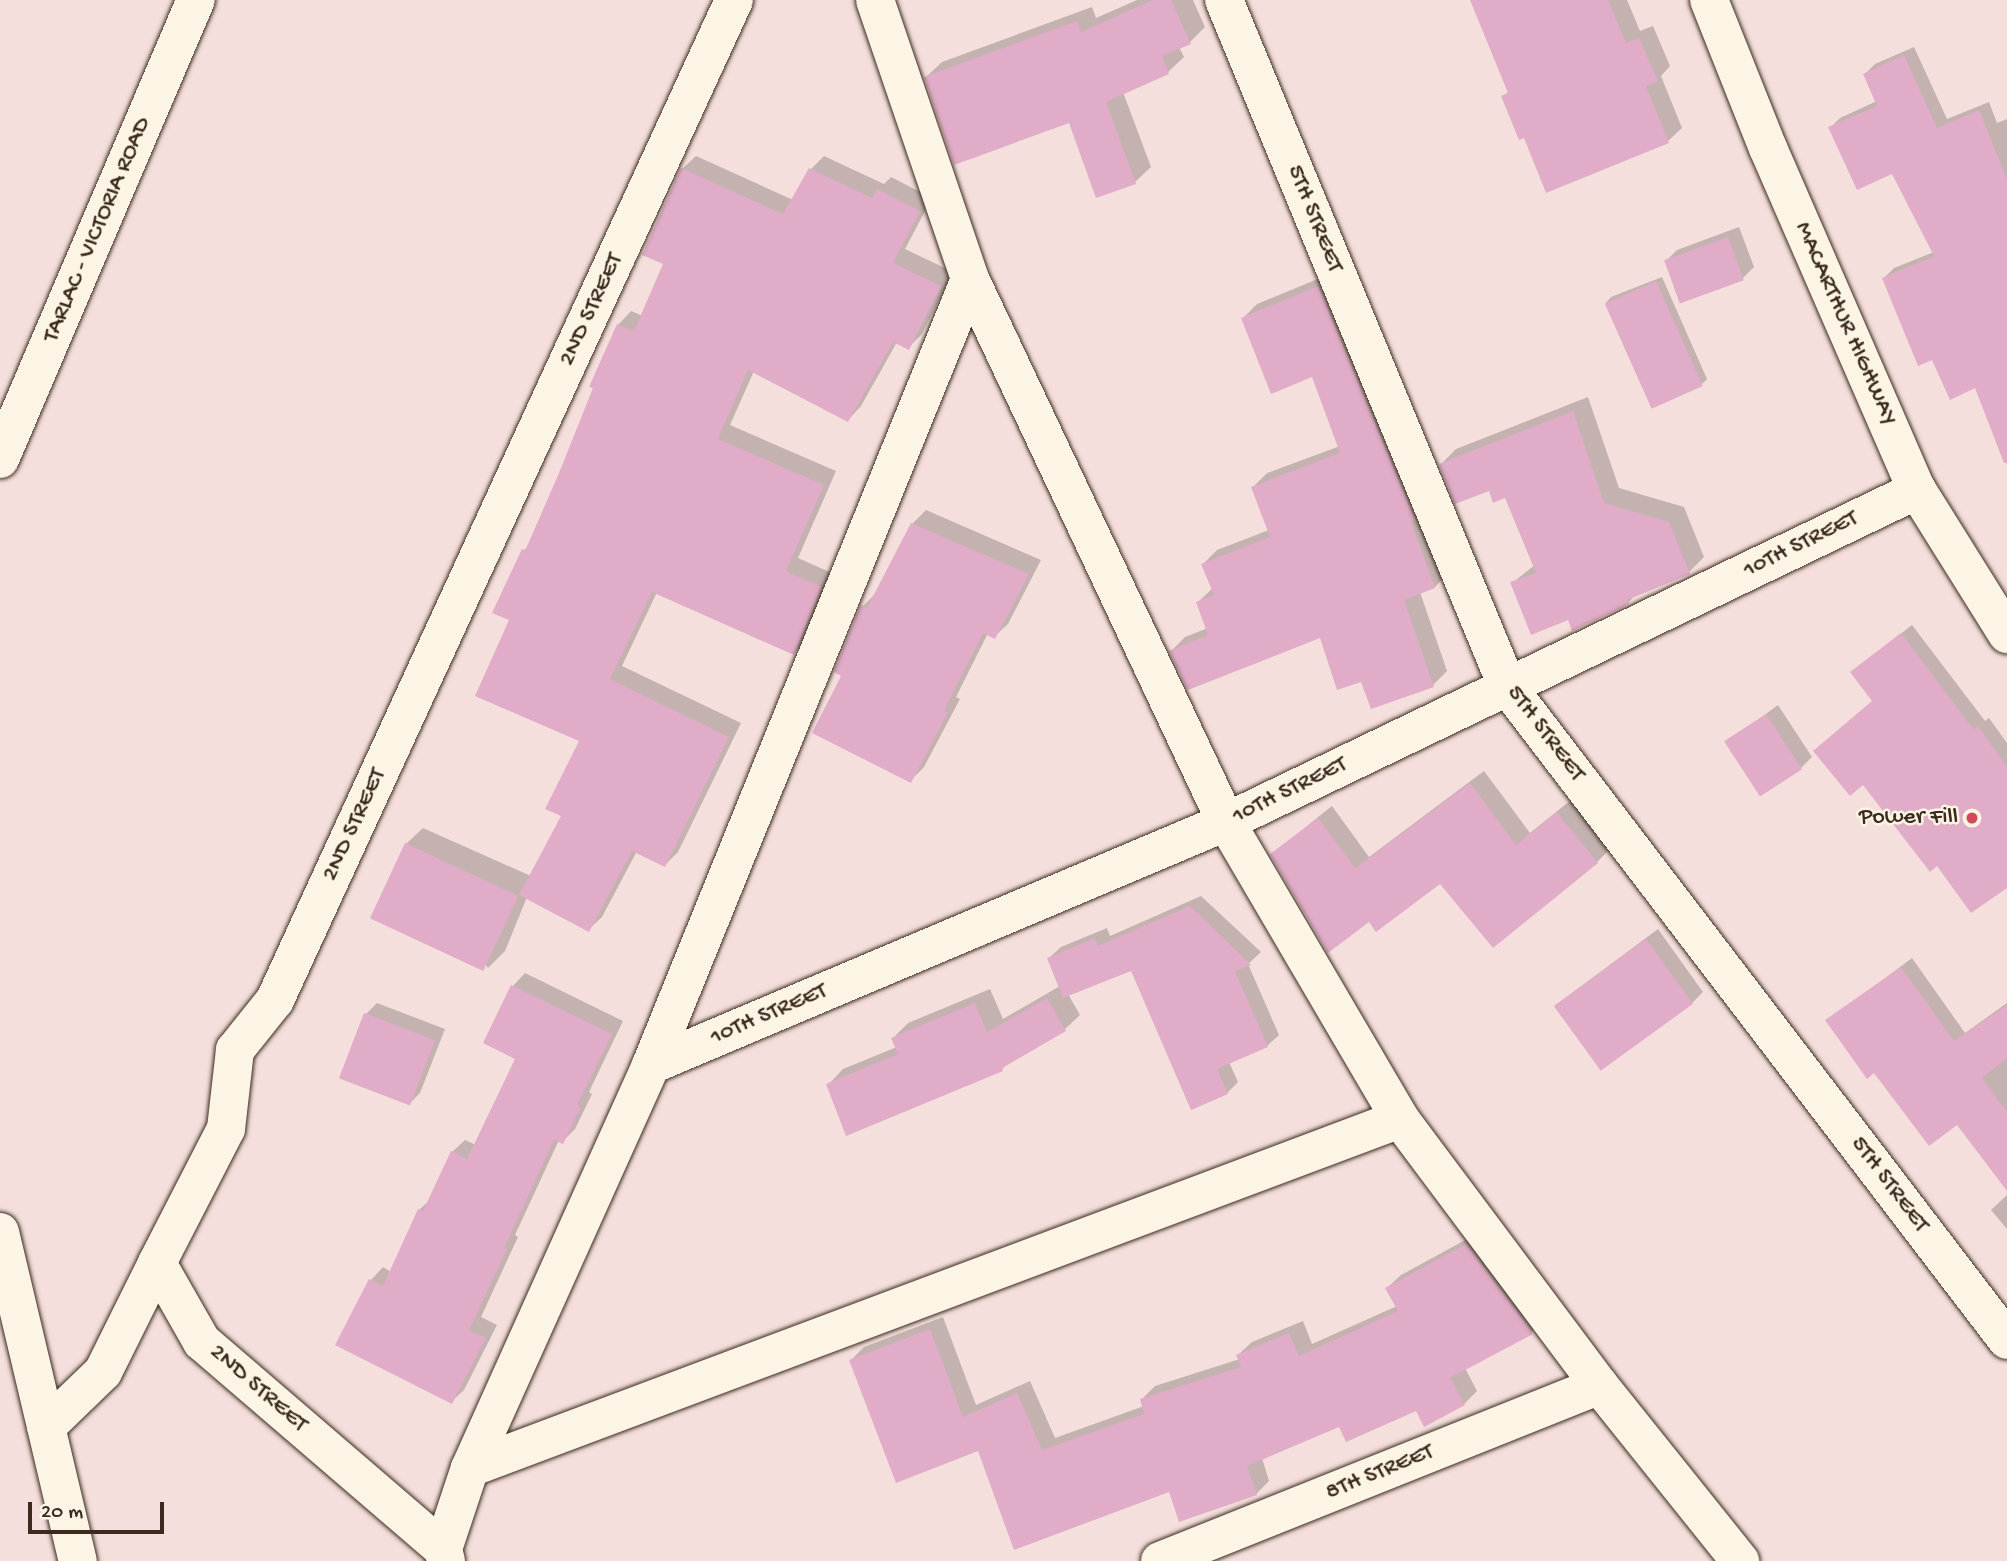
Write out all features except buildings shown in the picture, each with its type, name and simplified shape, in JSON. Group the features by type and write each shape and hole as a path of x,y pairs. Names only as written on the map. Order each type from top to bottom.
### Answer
{"main road":[{"name":"TARLAC - VICTORIA ROAD","path":"0,459 196,0"},
{"name":"2ND STREET","path":"444,1555 202,1342 157,1263 226,1129 235,1050 275,1000 734,0"},
{"path":"875,0 970,279 1226,822 1400,1119 1599,1385 1740,1561"},
{"name":"5TH STREET","path":"1224,0 1507,686 2007,1340"},
{"name":"MACARTHUR HIGHWAY","path":"1709,0 1768,148 1917,490 2007,634"},
{"path":"444,1555 470,1468 651,1065 970,279"},
{"name":"10TH STREET","path":"651,1065 1226,822 1917,490"},
{"path":"470,1468 1400,1119"},
{"path":"0,1232 78,1561"},
{"path":"46,1427 103,1372 157,1263"},
{"name":"8TH STREET","path":"1160,1561 1599,1385"}],"place":[{"name":"Power Fill","path":"1972,818"}]}
